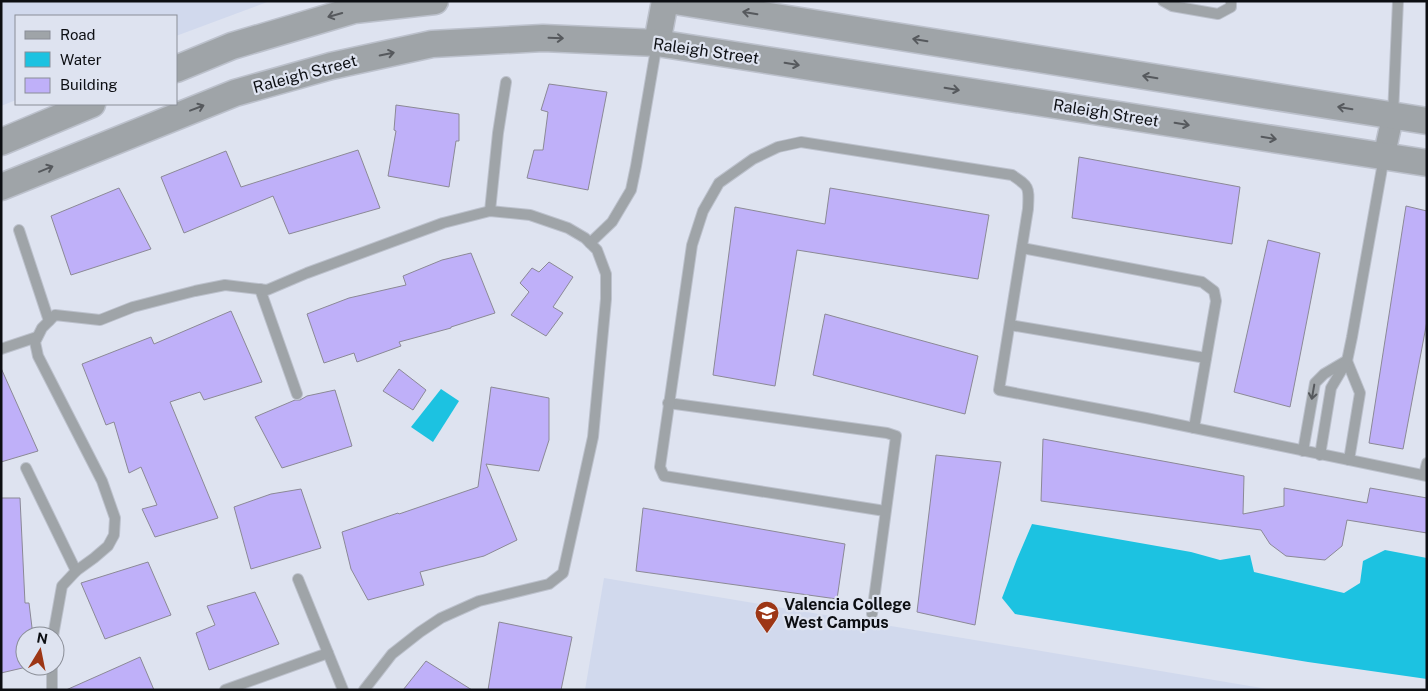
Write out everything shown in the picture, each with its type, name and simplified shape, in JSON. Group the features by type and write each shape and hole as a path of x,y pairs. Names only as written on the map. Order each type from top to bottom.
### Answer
{"street":[{"path":"178,68 232,46 354,10 435,1"},
{"path":"657,42 665,1"},
{"path":"675,1 1427,121"},
{"name":"Raleigh Street","path":"1,187 235,93 331,66 432,44 543,38 657,42 1427,163"},
{"path":"1,142 90,105"},
{"path":"1384,156 1393,116"}],"lane":[{"path":"1163,1 1172,6 1218,14 1231,7 1231,1"},
{"path":"1393,116 1398,1"},
{"path":"590,243 612,222 631,190 657,42"},
{"path":"490,211 498,133 506,82"},
{"path":"885,511 664,476 660,467 692,245 703,211 719,183 753,159 778,147 801,142 1012,175 1026,185 1029,194 1028,209 1000,390 1426,476 1427,463"},
{"path":"1320,455 1331,388 1347,361 1384,156"},
{"path":"55,626 62,586 76,571 108,546 114,535 115,518 102,480 38,356 35,342 37,337 42,328 55,315 100,320 133,308 195,291 226,285 267,290 307,273 442,223 490,211 530,215 568,228 585,238 597,250 606,274 606,299 592,437 563,573 549,584 479,601 441,618 392,654 364,690"},
{"path":"19,230 49,321"},
{"path":"1022,248 1202,282 1214,291 1216,301 1194,428"},
{"path":"260,290 297,394"},
{"path":"1010,325 1206,358"},
{"path":"1,349 37,337"},
{"path":"1303,451 1315,383 1324,374 1347,361"},
{"path":"1347,361 1360,393 1349,460"},
{"path":"668,403 887,433 896,436 872,614"},
{"path":"26,468 76,571"},
{"path":"298,579 343,690"},
{"path":"225,690 328,653"},
{"path":"52,676 52,690"}],"shaded area":[{"path":"1,1 270,1 178,35 178,15 15,15 15,100 1,106"},
{"name":"Valencia College West Campus","path":"604,578 1274,690 585,690"}],"water":[{"path":"441,389 459,401 433,442 411,427"},
{"path":"1032,524 1191,552 1220,560 1250,555 1254,572 1344,593 1360,583 1363,561 1385,550 1427,558 1427,679 1308,662 1015,614 1002,598"}],"building":[{"path":"549,84 607,92 588,190 527,178 534,150 543,150 548,112 541,110"},
{"path":"396,105 459,114 459,141 456,141 449,187 388,176 396,131 394,130"},
{"path":"358,150 380,208 289,234 273,196 184,233 161,177 226,151 241,187"},
{"path":"1079,157 1240,187 1232,244 1072,218"},
{"path":"119,188 151,249 71,275 51,216"},
{"path":"830,188 989,215 978,279 797,250 775,386 713,375 735,207 825,224"},
{"path":"1406,206 1427,211 1427,321 1403,449 1369,443"},
{"path":"1268,240 1320,253 1290,407 1234,392"},
{"path":"471,253 495,313 451,328 399,342 401,346 357,362 354,353 324,363 307,314 349,298 406,285 403,276 442,260"},
{"path":"549,262 573,277 553,307 563,313 546,336 511,315 529,292 520,283 532,268 539,272"},
{"path":"231,311 262,382 204,400 200,392 170,402 218,518 155,537 142,509 157,505 141,467 129,473 114,422 106,425 82,364 151,337 154,344"},
{"path":"825,314 978,356 965,414 813,375"},
{"path":"1,368 38,451 1,462"},
{"path":"399,369 426,390 413,410 383,391"},
{"path":"491,387 549,398 549,440 539,471 486,464 517,540 484,556 420,572 424,585 368,600 351,569 342,532 478,487"},
{"path":"335,390 352,446 282,468 255,417 295,400"},
{"path":"1043,439 1244,476 1243,514 1284,506 1284,488 1367,503 1370,488 1427,498 1427,533 1347,520 1342,546 1325,560 1286,556 1270,544 1261,530 1041,501"},
{"path":"936,455 1001,462 975,625 917,612"},
{"path":"301,489 321,548 251,569 234,507 271,494"},
{"path":"1,498 20,498 25,603 29,603 32,626 15,626 15,670 1,673"},
{"path":"643,508 845,544 837,599 636,571"},
{"path":"148,562 171,615 105,639 81,583"},
{"path":"255,592 279,644 209,670 196,633 215,625 207,606"},
{"path":"499,622 572,637 561,690 488,690"},
{"path":"140,657 154,690 66,690 120,666"},
{"path":"426,661 472,690 403,690"}],"place":[{"name":"Valencia College West Campus","path":"767,634"}]}
